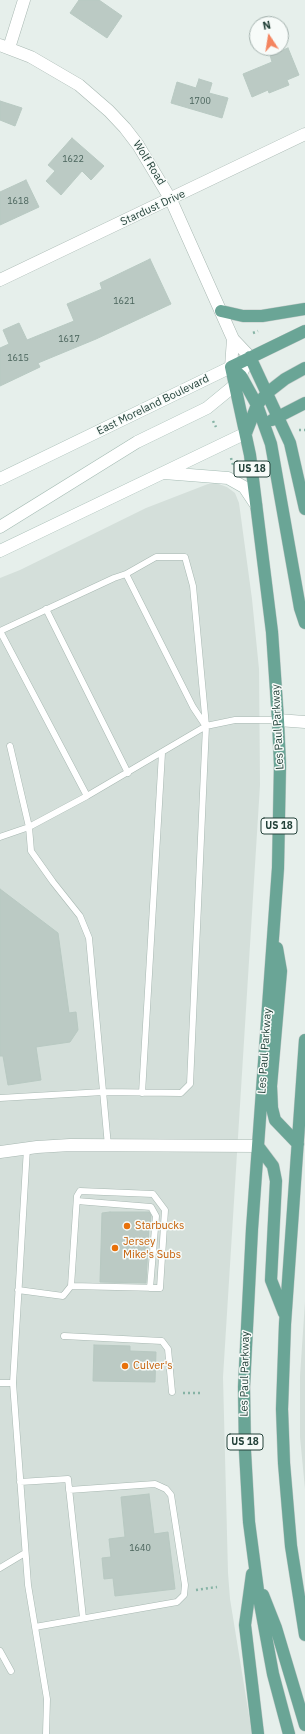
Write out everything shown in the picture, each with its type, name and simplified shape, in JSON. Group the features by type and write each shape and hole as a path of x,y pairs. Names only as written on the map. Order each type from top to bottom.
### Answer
{"main road":[{"path":"221,311 243,316 262,316 305,309"},
{"name":"East Moreland Boulevard","path":"231,367 305,331"},
{"path":"250,357 290,443 305,509"},
{"name":"Les Paul Parkway","path":"231,367 238,380 250,455 272,632 280,765 279,860 258,1146 245,1346 244,1387 245,1451 254,1563 273,1674 289,1734"},
{"path":"246,433 257,405 267,393 285,379 305,368"},
{"path":"238,380 257,405 265,423 278,475 300,608 305,623"},
{"path":"246,433 305,403"},
{"path":"274,933 281,971 271,1086 272,1108 275,1120 302,1144"},
{"path":"305,1040 302,1144 286,1317 282,1409 284,1464 291,1546 305,1635"},
{"path":"258,1146 273,1166 276,1181 271,1280 286,1317"},
{"path":"254,1563 247,1601 245,1625 258,1734"},
{"path":"256,1577 276,1628 305,1725"}],"street":[{"path":"4,47 24,0"},
{"name":"Wolf Road","path":"4,47 31,57 80,85 109,111 138,145 171,200 233,339 250,357"},
{"name":"Stardust Drive","path":"0,280 171,200 305,134"},
{"name":"Wolf Road","path":"231,367 233,339"},
{"path":"0,527 137,442 207,408 238,380 250,357"},
{"name":"East Moreland Boulevard","path":"0,479 231,367"},
{"path":"0,551 246,433"},
{"path":"163,473 228,478 244,486 256,505"},
{"path":"278,720 305,722"},
{"path":"0,1152 27,1148 70,1145 258,1146"}],"lane":[{"path":"0,1098 103,1092 181,1093 190,1084 206,726 193,586 185,557 156,557 126,574 114,578 0,631 87,796"},
{"path":"126,574 193,707 206,726"},
{"path":"46,609 128,773"},
{"path":"0,837 29,827 87,796 206,726 235,720 278,720"},
{"path":"10,746 29,827 31,851 80,916 89,938 108,1146"},
{"path":"142,1093 162,752"},
{"path":"27,1148 13,1383 28,1585 47,1699 46,1734"},
{"path":"18,1290 63,1296 71,1286 77,1198 80,1191 153,1194 165,1210 160,1288 71,1286"},
{"path":"77,1198 151,1207 156,1216 150,1288"},
{"path":"64,1336 162,1341 168,1349 172,1392"},
{"path":"0,1383 13,1383"},
{"path":"20,1482 68,1479 83,1618"},
{"path":"35,1627 177,1602 184,1595 186,1585 171,1495 166,1489 155,1484 69,1490"},
{"path":"0,1568 25,1553"},
{"path":"0,1651 11,1671"}],"path":[{"path":"299,423 301,430 305,430"},
{"path":"231,458 233,463"},
{"path":"183,1392 203,1393"},
{"path":"195,1590 217,1587"}],"shaded area":[{"path":"216,483 227,487 235,493 239,503 252,599 259,669 260,785 223,1377 230,1599 252,1734 0,1734 0,578 20,570 146,508 208,484"},
{"path":"305,1302 305,1489 300,1437 300,1376"}],"building":[{"path":"79,0 99,0 122,16 107,38 70,13"},
{"path":"289,50 299,75 287,80 289,85 269,93 268,90 252,97 243,74 272,62 270,56 289,56"},
{"path":"199,79 212,83 209,93 228,98 222,118 171,103 177,82 196,88"},
{"path":"0,101 22,108 15,126 0,120"},
{"path":"72,138 104,166 91,180 82,171 61,195 46,181 55,171 48,165"},
{"path":"26,180 39,207 0,225 0,192"},
{"path":"150,259 171,304 96,339 38,363 40,367 0,386 0,348 9,344 3,330 19,323 27,340 74,321 67,304 102,289 100,283"},
{"path":"0,889 58,933 69,1013 76,1012 78,1030 70,1042 36,1047 41,1080 8,1085 3,1056 0,1056"},
{"path":"149,1212 151,1215 149,1225 146,1283 100,1282 102,1213"},
{"name":"Culver's","path":"94,1345 130,1346 130,1351 156,1352 155,1382 93,1381"},
{"path":"149,1494 154,1534 168,1532 175,1589 115,1596 113,1578 104,1579 102,1558 111,1557 109,1539 125,1537 121,1497"}],"place":[{"name":"Starbucks","path":"127,1226"},
{"name":"Jersey Mike's Subs","path":"115,1248"},
{"name":"Culver's","path":"125,1366"}]}
